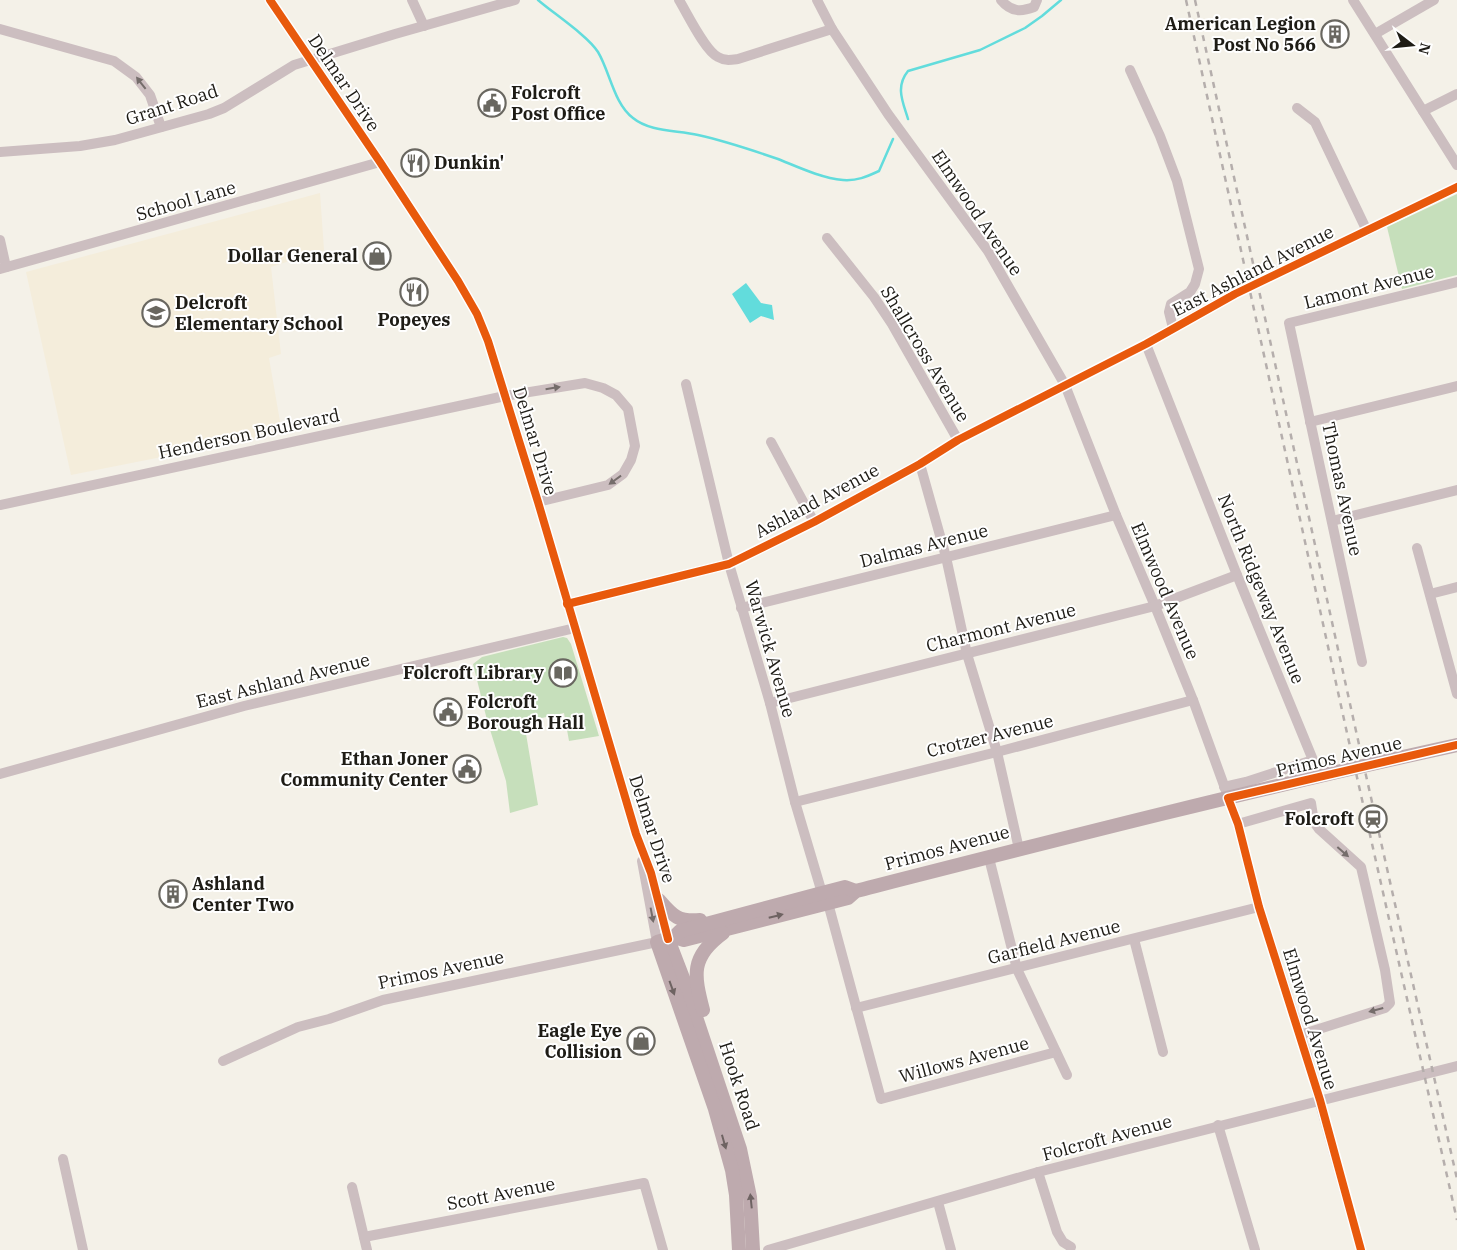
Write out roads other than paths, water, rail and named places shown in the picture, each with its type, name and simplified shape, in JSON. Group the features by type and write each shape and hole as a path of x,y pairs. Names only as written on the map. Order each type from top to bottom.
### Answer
{"main road":[{"name":"Primos Avenue","path":"666,940 680,931 728,923 825,898 845,887 856,891 989,858 1226,793 1343,771 1457,745"},
{"path":"659,900 670,913 682,920 728,923"},
{"path":"710,1058 706,1023 695,972 702,952 728,923"},
{"name":"Hook Road","path":"666,940 683,978 745,1167 750,1197 753,1250"},
{"name":"Hook Road","path":"666,940 732,1170 736,1194 739,1250"}],"street":[{"name":"Delmar Drive","path":"270,0 380,162 477,314 488,341 538,502 641,849 666,940"},
{"path":"412,0 424,26"},
{"name":"Grant Road","path":"0,152 80,146 115,140 209,114 224,108 294,65 515,0"},
{"path":"679,0 703,40 716,56 728,61 832,29"},
{"name":"Elmwood Avenue","path":"817,0 832,29 888,114 988,251 1065,385 1193,700 1238,824 1259,907 1320,1100 1361,1250"},
{"path":"1001,0 1015,11 1023,11 1034,7 1037,0"},
{"path":"1354,0 1457,165"},
{"path":"1375,34 1434,0"},
{"path":"0,28 114,61 136,77 150,95 161,127"},
{"path":"1130,70 1160,136 1177,181 1199,269 1196,284 1190,292 1172,304 1169,312 1174,328"},
{"path":"1423,111 1457,94"},
{"path":"1297,108 1315,122 1367,230"},
{"name":"School Lane","path":"3,268 380,162"},
{"name":"East Ashland Avenue","path":"1065,385 1146,344 1234,294 1457,188"},
{"name":"Shallcross Avenue","path":"827,238 874,296 888,317 958,440"},
{"path":"0,240 3,268"},
{"name":"Lamont Avenue","path":"1289,323 1457,282"},
{"name":"Thomas Avenue","path":"1289,323 1362,662"},
{"name":"North Ridgeway Avenue","path":"1146,344 1237,575 1313,760 1246,782 1226,793"},
{"name":"Henderson Boulevard","path":"0,505 505,396 585,383 603,388 616,395 628,410 635,446 631,460 623,474 608,485 538,502"},
{"name":"Warwick Avenue","path":"686,384 741,608 770,702 795,802 825,898 882,1099"},
{"name":"Ashland Avenue","path":"568,604 729,564 814,522 920,464 958,440 1065,385"},
{"path":"1310,422 1457,386"},
{"path":"771,442 814,522"},
{"path":"920,464 946,557 967,654 997,752 1019,849"},
{"path":"1332,521 1457,490"},
{"name":"Dalmas Avenue","path":"741,608 1116,514"},
{"path":"1417,548 1456,689"},
{"name":"Charmont Avenue","path":"770,702 1155,606 1237,575"},
{"path":"1430,594 1457,587"},
{"name":"East Ashland Avenue","path":"0,774 244,706 575,628"},
{"name":"Crotzer Avenue","path":"795,802 997,752 1193,700"},
{"path":"1238,824 1310,803 1314,822 1361,867 1385,970 1390,1003 1385,1008 1300,1035"},
{"name":"Delmar Drive","path":"641,849 651,872 659,900 666,940"},
{"path":"989,858 1017,969 1067,1075"},
{"name":"Garfield Avenue","path":"856,1008 1259,907"},
{"path":"1134,939 1163,1052"},
{"name":"Primos Avenue","path":"223,1061 298,1026 383,1000 666,940"},
{"name":"Willows Avenue","path":"882,1099 1056,1052"},
{"name":"Folcroft Avenue","path":"768,1250 1038,1172 1457,1066"},
{"path":"1218,1126 1255,1250"},
{"path":"63,1159 83,1250"},
{"path":"1038,1172 1057,1232 1063,1242 1071,1247"},
{"name":"Scott Avenue","path":"364,1238 644,1183 662,1250"},
{"path":"352,1187 367,1250"},
{"path":"938,1202 951,1250"}],"water":[{"path":"746,283 761,303 772,305 774,320 761,316 750,323 732,294"}],"waterway":[{"path":"538,0 579,32 593,46 602,60 621,105 633,118 647,126 718,140 778,159 818,175 843,180 853,180 879,171 893,139"},
{"path":"908,119 901,95 902,83 908,71 980,50 1025,28 1061,0"}],"railway":[{"path":"1186,0 1347,733 1457,1220"},
{"path":"1195,0 1457,1179"}],"place":[{"name":"American Legion Post No 566","path":"1335,34"},
{"name":"Folcroft Post Office","path":"492,103"},
{"name":"Dunkin'","path":"415,163"},
{"name":"Dollar General","path":"377,256"},
{"name":"Popeyes","path":"414,292"},
{"name":"Delcroft Elementary School","path":"156,313"},
{"name":"Folcroft Library","path":"563,673"},
{"name":"Folcroft Borough Hall","path":"448,712"},
{"name":"Ethan Joner Community Center","path":"467,769"},
{"name":"Folcroft","path":"1373,819"},
{"name":"Ashland Center Two","path":"173,894"},
{"name":"Eagle Eye Collision","path":"641,1041"}]}
